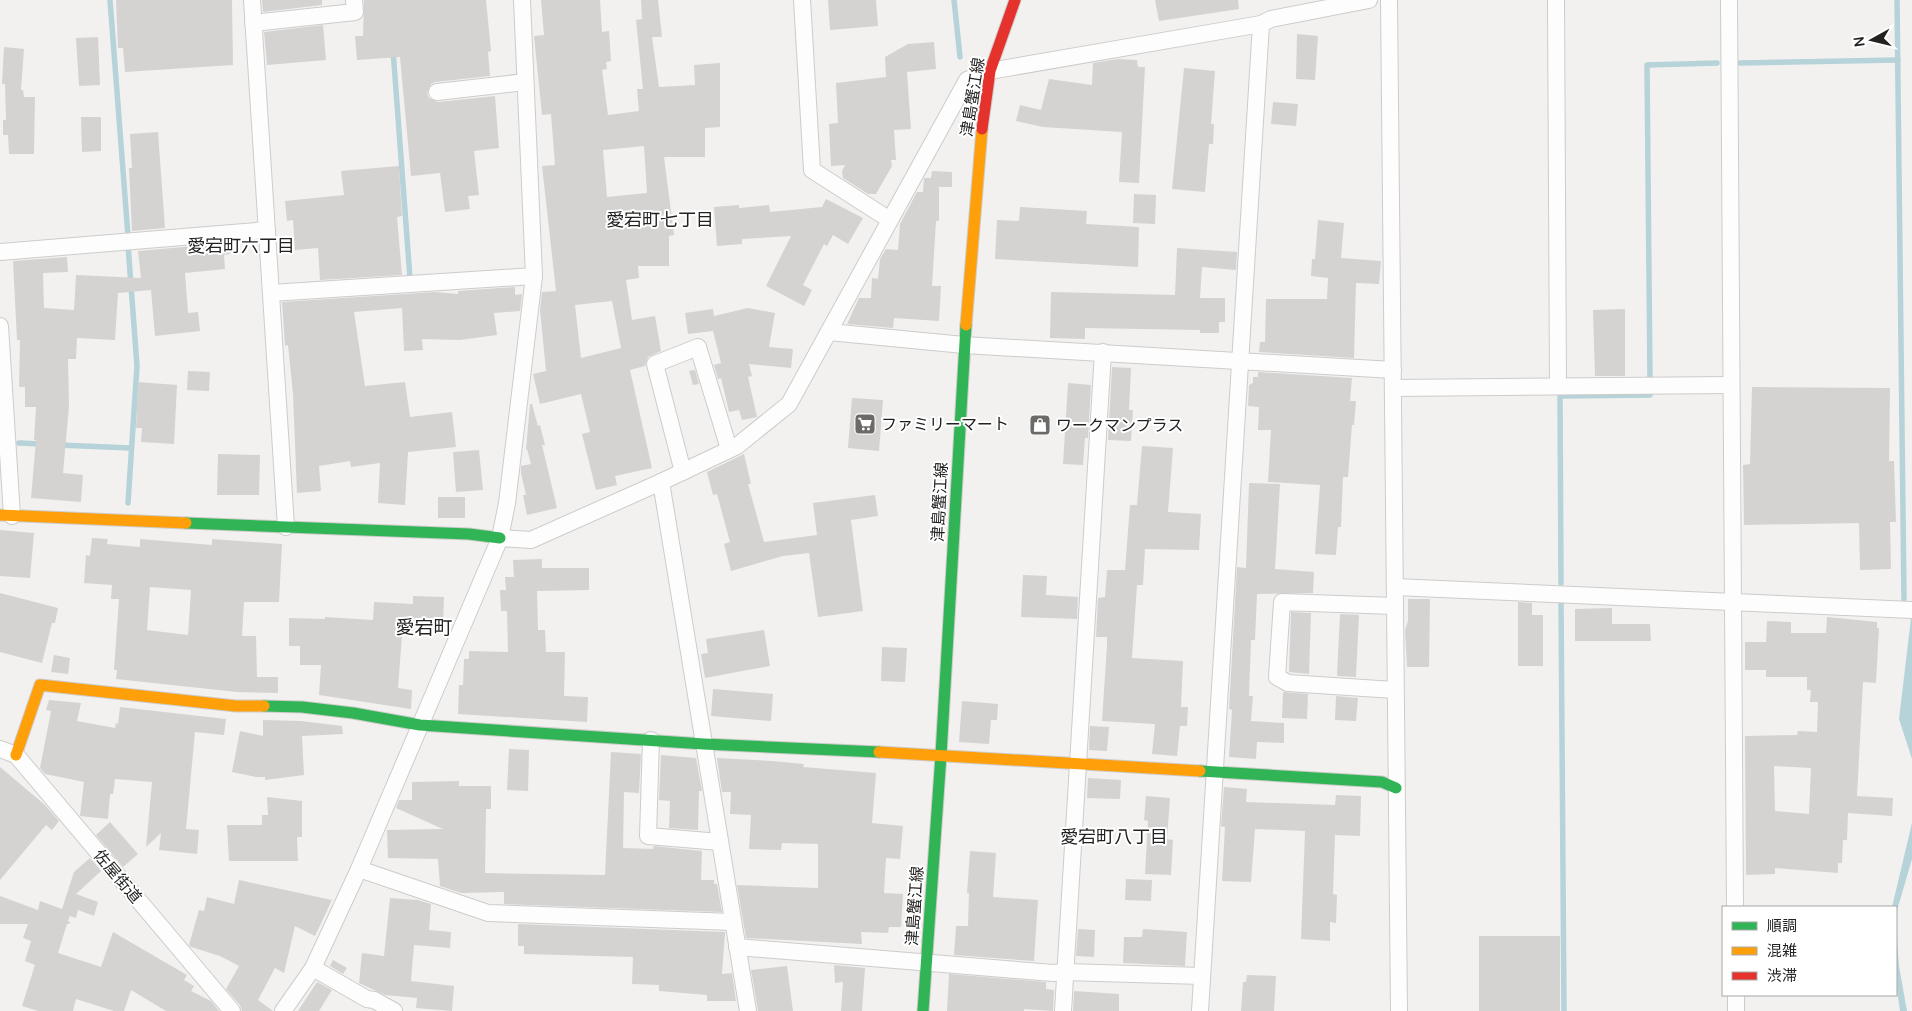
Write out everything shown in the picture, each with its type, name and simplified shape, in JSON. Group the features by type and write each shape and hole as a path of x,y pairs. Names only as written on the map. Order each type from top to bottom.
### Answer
{"street":[{"path":"252,0 286,527"},
{"path":"253,23 355,12 354,0"},
{"path":"283,1011 313,968 359,868 500,538 507,503 534,276 522,0"},
{"path":"802,0 812,170 890,220"},
{"name":"津島蟹江線","path":"923,1011 941,755 964,345 982,127 990,71 1015,0"},
{"path":"0,326 6,516 469,534 531,540 737,446 789,404 967,80 990,71 1261,24 1271,19 1369,0"},
{"path":"1389,0 1395,588 1394,690 1399,1011"},
{"path":"1556,0 1558,386"},
{"path":"1729,0 1735,906"},
{"path":"1200,1011 1261,24"},
{"path":"437,92 525,82"},
{"path":"0,252 267,230"},
{"path":"271,293 534,276"},
{"path":"829,332 964,345 1393,370"},
{"path":"683,472 655,364 698,347 729,450"},
{"path":"1063,1011 1103,352"},
{"path":"1393,388 1731,385"},
{"path":"660,482 748,1011"},
{"path":"1395,588 1911,610"},
{"path":"1394,690 1288,683 1277,677 1282,602 1395,606"},
{"path":"16,755 40,685 236,706 302,707 353,713 420,725 704,744 941,755 1382,782 1396,788"},
{"path":"651,740 648,836 720,842"},
{"name":"佐屋街道","path":"0,749 16,755 232,1011"},
{"path":"359,868 488,913 732,922"},
{"path":"737,947 1053,974 1065,972 1202,976"},
{"path":"313,968 367,999 374,1000 394,1011"},
{"path":"1736,996 1736,1011"}],"water":[{"path":"1912,610 1912,759 1899,719"},
{"path":"1912,823 1912,859 1897,911 1897,906 1892,906"},
{"path":"1897,939 1899,966 1907,1011 1900,1011 1897,990"}],"building":[{"path":"116,0 232,0 233,65 125,72 123,48 118,48"},
{"path":"262,0 322,0 322,5 263,12"},
{"path":"364,0 486,0 491,51 488,52 490,76 435,82 431,84 427,93 429,98 438,102 495,96 499,148 474,151 479,195 468,196 470,209 445,212 440,173 411,176 400,57 357,60 355,36 363,36"},
{"path":"541,0 600,0 602,32 609,31 611,61 606,62 607,69 602,70 608,115 639,111 637,89 643,89 636,20 642,19 641,0 658,0 662,37 652,37 659,87 695,85 694,65 720,63 720,127 705,128 705,157 664,157 674,235 669,236 669,266 638,266 639,278 626,280 632,320 655,316 661,351 648,357 645,366 630,370 652,468 615,476 617,485 596,490 582,434 590,432 581,394 540,404 533,374 546,371 540,310 542,292 556,291 542,166 555,165 551,114 542,115 534,36 544,35","holes":["644,146 647,193 607,197 603,150","612,301 621,348 581,358 575,305"]},
{"path":"828,0 876,0 878,26 830,30"},
{"path":"1155,0 1238,0 1239,9 1159,21"},
{"path":"323,25 326,60 267,65 264,32"},
{"path":"1297,34 1318,36 1315,80 1296,79"},
{"path":"98,37 100,85 79,86 76,38"},
{"path":"934,42 936,69 907,72 911,129 894,130 896,160 891,160 892,166 876,194 868,194 843,178 842,171 845,165 831,166 829,124 838,123 836,83 886,77 885,57 908,44"},
{"path":"4,47 24,49 21,90 23,90 24,97 35,97 34,154 9,154 8,135 3,135 3,120 6,120 5,84 2,84"},
{"path":"1118,59 1137,60 1138,67 1145,67 1139,183 1119,182 1122,132 1043,127 1016,121 1020,105 1041,110 1049,79 1092,85 1093,63"},
{"path":"1184,68 1215,71 1211,124 1214,124 1213,144 1209,144 1205,192 1172,189"},
{"path":"1273,102 1298,104 1296,126 1271,124"},
{"path":"81,117 101,117 101,151 82,152"},
{"path":"158,132 165,228 132,231 129,168 132,168 130,134"},
{"path":"399,166 402,216 397,217 402,275 320,280 318,248 295,250 293,220 287,221 285,201 344,195 341,171"},
{"path":"932,171 952,172 952,187 939,187 939,221 936,221 932,286 941,286 939,321 894,318 893,328 847,324 859,298 871,298 872,278 878,279 880,259 886,249 898,250 900,224 917,192 923,192 924,178 931,178"},
{"path":"1134,194 1156,195 1155,224 1133,223"},
{"path":"826,199 863,218 848,244 833,235 827,246 824,244 803,285 812,290 804,306 766,286 791,236 742,239 742,244 717,246 714,207 739,205 739,208 769,205 770,212 822,207"},
{"path":"1020,207 1087,211 1086,224 1139,227 1138,267 995,259 997,220 1019,221"},
{"path":"1318,220 1344,223 1341,258 1381,261 1379,284 1356,283 1354,358 1259,352 1260,342 1265,342 1266,299 1327,299 1328,278 1311,276 1312,259 1315,259"},
{"path":"229,243 230,254 224,255 225,269 185,273 188,313 198,312 200,331 155,336 151,290 118,293 115,340 77,338 76,359 68,359 69,406 63,473 83,475 81,502 31,498 36,440 34,440 36,407 25,407 25,387 19,387 20,340 17,340 13,261 67,257 68,272 43,273 44,308 74,310 76,275 141,278 138,251"},
{"path":"1177,248 1237,252 1236,270 1202,267 1200,298 1225,298 1225,322 1219,322 1219,333 1200,333 1200,330 1085,328 1085,339 1050,338 1051,292 1175,295"},
{"path":"515,287 515,295 522,294 520,311 494,313 497,335 460,340 422,339 423,350 404,351 402,308 354,312 365,386 405,382 410,417 452,412 456,447 408,452 405,505 378,503 380,463 351,467 350,461 319,466 321,491 297,493 293,394 288,345 285,346 282,302 435,292 458,294 458,291"},
{"path":"748,308 775,313 769,347 793,349 791,368 749,364 752,376 748,377 757,417 742,420 739,410 729,412 721,378 718,379 714,365 721,363 713,331 688,334 685,313 713,309 714,316"},
{"path":"1625,309 1625,376 1595,376 1593,310"},
{"path":"1112,367 1131,368 1129,410 1133,410 1131,441 1108,440"},
{"path":"695,370 699,384 693,385 689,371"},
{"path":"188,371 210,372 209,391 187,390"},
{"path":"1258,372 1352,378 1350,401 1356,401 1354,425 1352,425 1348,477 1343,477 1341,527 1338,527 1336,555 1315,554 1320,485 1268,482 1271,430 1258,430 1259,407 1248,406 1249,385 1253,383 1253,377 1258,377"},
{"path":"138,382 177,385 174,444 141,442 142,428 136,428"},
{"path":"1068,383 1091,385 1088,438 1085,438 1083,465 1063,464"},
{"path":"1752,387 1890,388 1889,461 1894,461 1896,522 1890,522 1891,569 1860,570 1859,523 1744,525 1743,465 1750,464"},
{"path":"852,398 883,400 879,451 848,448"},
{"path":"530,404 532,404 538,426 540,425 545,445 542,445 557,508 527,515 523,495 526,495 521,466 531,464 526,450"},
{"path":"1142,446 1173,448 1168,512 1201,514 1199,550 1145,549 1143,585 1137,585 1132,658 1183,661 1181,707 1188,707 1187,726 1180,726 1177,756 1152,754 1155,724 1102,721 1107,637 1096,637 1098,598 1105,597 1107,570 1125,570 1130,505 1137,505"},
{"path":"479,450 483,490 456,492 453,452"},
{"path":"218,454 260,455 259,495 217,495"},
{"path":"744,454 751,484 748,484 764,542 817,535 813,503 875,495 878,516 851,520 863,611 818,617 809,553 783,556 731,571 724,544 730,542 717,494 713,495 707,472"},
{"path":"1249,483 1280,484 1275,569 1314,572 1313,593 1257,594 1255,640 1251,640 1249,696 1253,696 1251,721 1284,723 1284,743 1257,742 1256,759 1229,757 1232,710 1229,709 1237,567 1246,568"},
{"path":"438,497 465,497 465,518 438,518"},
{"path":"0,530 34,533 30,578 0,576"},
{"path":"92,538 108,539 107,544 140,547 140,539 212,545 212,539 282,544 279,602 244,602 242,636 256,636 257,677 278,677 278,693 237,692 116,679 117,670 114,670 119,599 111,599 112,585 84,583 86,555 90,556","holes":["150,587 191,590 188,635 147,630"]},
{"path":"542,559 542,568 589,568 589,590 537,591 538,630 545,630 546,652 565,652 564,696 588,697 587,722 458,714 459,685 463,685 464,659 469,659 469,651 508,652 507,611 501,611 500,590 506,590 505,577 514,577 513,560"},
{"path":"1023,575 1047,576 1046,595 1078,597 1077,619 1021,617"},
{"path":"0,593 58,608 55,623 52,623 42,663 0,652"},
{"path":"413,596 444,597 443,625 403,622 398,688 412,690 411,709 319,695 321,665 300,665 300,646 289,646 289,618 325,619 325,617 373,620 374,602 413,604"},
{"path":"1408,599 1430,599 1429,667 1407,667 1405,630 1408,621"},
{"path":"1518,602 1532,603 1532,615 1543,615 1543,666 1518,666"},
{"path":"1612,608 1612,624 1650,624 1651,641 1575,641 1575,609"},
{"path":"1291,612 1311,613 1309,674 1289,672"},
{"path":"1340,614 1359,615 1356,677 1337,676"},
{"path":"1827,617 1877,622 1877,628 1879,628 1876,683 1863,682 1857,796 1893,798 1892,816 1848,813 1847,840 1843,840 1842,863 1838,863 1838,873 1775,868 1775,874 1746,875 1745,736 1797,735 1798,731 1817,732 1818,702 1810,702 1811,690 1807,690 1807,677 1766,677 1766,670 1745,670 1745,642 1766,642 1767,621 1791,622 1791,633 1826,633","holes":["1774,766 1811,768 1809,814 1775,811"]},
{"path":"764,630 770,666 705,678 701,654 708,653 706,639"},
{"path":"882,647 907,648 905,682 881,681"},
{"path":"54,655 70,658 68,674 51,672"},
{"path":"713,689 773,694 771,721 711,716"},
{"path":"1283,692 1308,694 1307,719 1282,718"},
{"path":"1336,696 1358,698 1356,721 1335,720"},
{"path":"49,700 81,703 77,721 115,728 116,723 118,724 120,707 226,719 224,735 195,732 186,829 199,830 197,854 159,850 161,833 146,847 152,782 115,779 113,794 110,794 108,819 80,816 84,782 45,774 40,768 51,711 46,710"},
{"path":"962,701 998,704 997,720 991,720 989,744 959,742"},
{"path":"263,720 301,721 342,726 343,734 302,736 304,775 265,780 265,777 232,772 240,731 263,736"},
{"path":"1090,726 1109,727 1107,751 1089,750"},
{"path":"509,749 529,750 528,791 507,790"},
{"path":"611,752 641,754 639,793 624,792 623,848 653,849 654,846 702,851 701,880 714,880 714,884 717,884 722,912 504,904 504,892 461,893 440,886 438,859 388,858 387,830 443,829 396,808 399,800 412,800 412,782 459,781 459,786 491,786 491,809 486,809 485,873 605,875"},
{"path":"661,755 696,758 702,791 699,791 698,830 669,828 670,801 659,800"},
{"path":"717,758 804,764 803,767 876,773 872,823 903,826 900,859 886,858 884,893 903,894 901,927 889,927 888,933 861,932 862,944 746,938 737,885 818,888 818,844 782,843 781,850 749,849 751,815 730,814 731,792 722,792"},
{"path":"0,767 45,805 59,821 52,830 46,825 0,880"},
{"path":"1088,778 1121,780 1120,799 1087,798"},
{"path":"1224,787 1247,789 1246,802 1335,805 1336,795 1361,796 1360,836 1335,835 1333,894 1337,895 1336,923 1330,922 1330,941 1301,939 1305,831 1255,829 1251,882 1222,881 1225,827 1221,826"},
{"path":"1146,796 1170,798 1167,839 1173,840 1171,875 1145,874 1148,821 1144,820"},
{"path":"267,797 302,801 302,837 297,837 298,861 229,861 227,825 262,825 262,815 268,815"},
{"path":"110,822 138,854 123,867 96,835"},
{"path":"970,851 996,853 993,897 1038,900 1034,961 954,955 956,926 968,926 969,893 967,893"},
{"path":"90,858 101,871 76,894 98,902 94,916 78,910 76,918 70,916 68,921 71,923 67,924 58,953 101,967 113,932 187,975 184,980 194,986 191,991 211,1001 219,1011 166,1011 131,990 124,1011 114,1011 76,999 73,1011 38,1011 22,1006 35,965 25,961 31,941 23,938 28,924 0,924 0,896 38,910 40,901 62,909 74,872"},
{"path":"1126,879 1152,880 1151,901 1125,900"},
{"path":"239,880 332,900 315,936 295,926 284,973 275,968 258,1000 273,1011 242,1011 240,1005 226,989 239,966 220,956 189,945 199,910 204,911 207,897 234,904"},
{"path":"390,898 418,900 431,904 429,930 451,932 450,948 414,945 411,981 454,986 452,1011 416,1008 417,998 385,995 359,983 362,953 384,956"},
{"path":"518,924 725,932 722,974 732,973 736,1001 707,1001 707,995 659,991 659,985 632,984 633,957 524,954 524,946 518,946"},
{"path":"1078,929 1095,930 1094,957 1076,956"},
{"path":"1143,929 1187,932 1185,966 1123,963 1124,937 1142,937"},
{"path":"1479,936 1560,936 1560,1011 1479,1011"},
{"path":"333,960 347,968 343,974 330,966"},
{"path":"834,965 865,968 862,1011 841,1011 843,982 835,983"},
{"path":"787,966 793,1011 758,1011 751,970"},
{"path":"949,974 1046,982 1046,989 1054,990 1053,1011 1024,1009 1024,1011 947,1011"},
{"path":"1247,975 1276,976 1274,1011 1241,1011 1243,982 1246,982"},
{"path":"317,982 332,990 319,1011 298,1011"},
{"path":"1074,991 1119,994 1119,1011 1073,1011"}],"waterway":[{"path":"110,0 128,236"},
{"path":"954,0 960,57"},
{"path":"1897,0 1904,599"},
{"path":"393,50 410,278"},
{"path":"1740,63 1898,60"},
{"path":"1650,380 1647,65 1717,63"},
{"path":"128,245 137,366 128,503"},
{"path":"1561,583 1560,396 1650,395 1650,390"},
{"path":"19,443 41,444"},
{"path":"58,445 131,448"},
{"path":"1561,600 1564,1011"}],"traffic: fast":[{"path":"923,1011 941,755 966,325"},
{"path":"186,523 469,534 500,538"},
{"path":"264,706 302,707 353,713 420,725 704,744 879,752"},
{"path":"1200,771 1382,782 1396,788"}],"traffic: slow":[{"path":"966,325 982,129"},
{"path":"0,515 186,523"},
{"path":"16,755 40,685 236,706 264,706"},
{"path":"879,752 1200,771"}],"traffic: jam":[{"path":"982,129 990,71 1015,0"}],"place":[{"name":"ファミリーマート","path":"865,424"},
{"name":"ワークマンプラス","path":"1040,425"}],"district":[{"name":"愛宕町七丁目","path":"660,219"},
{"name":"愛宕町六丁目","path":"241,245"},
{"name":"愛宕町","path":"424,627"},
{"name":"愛宕町八丁目","path":"1114,836"}]}
